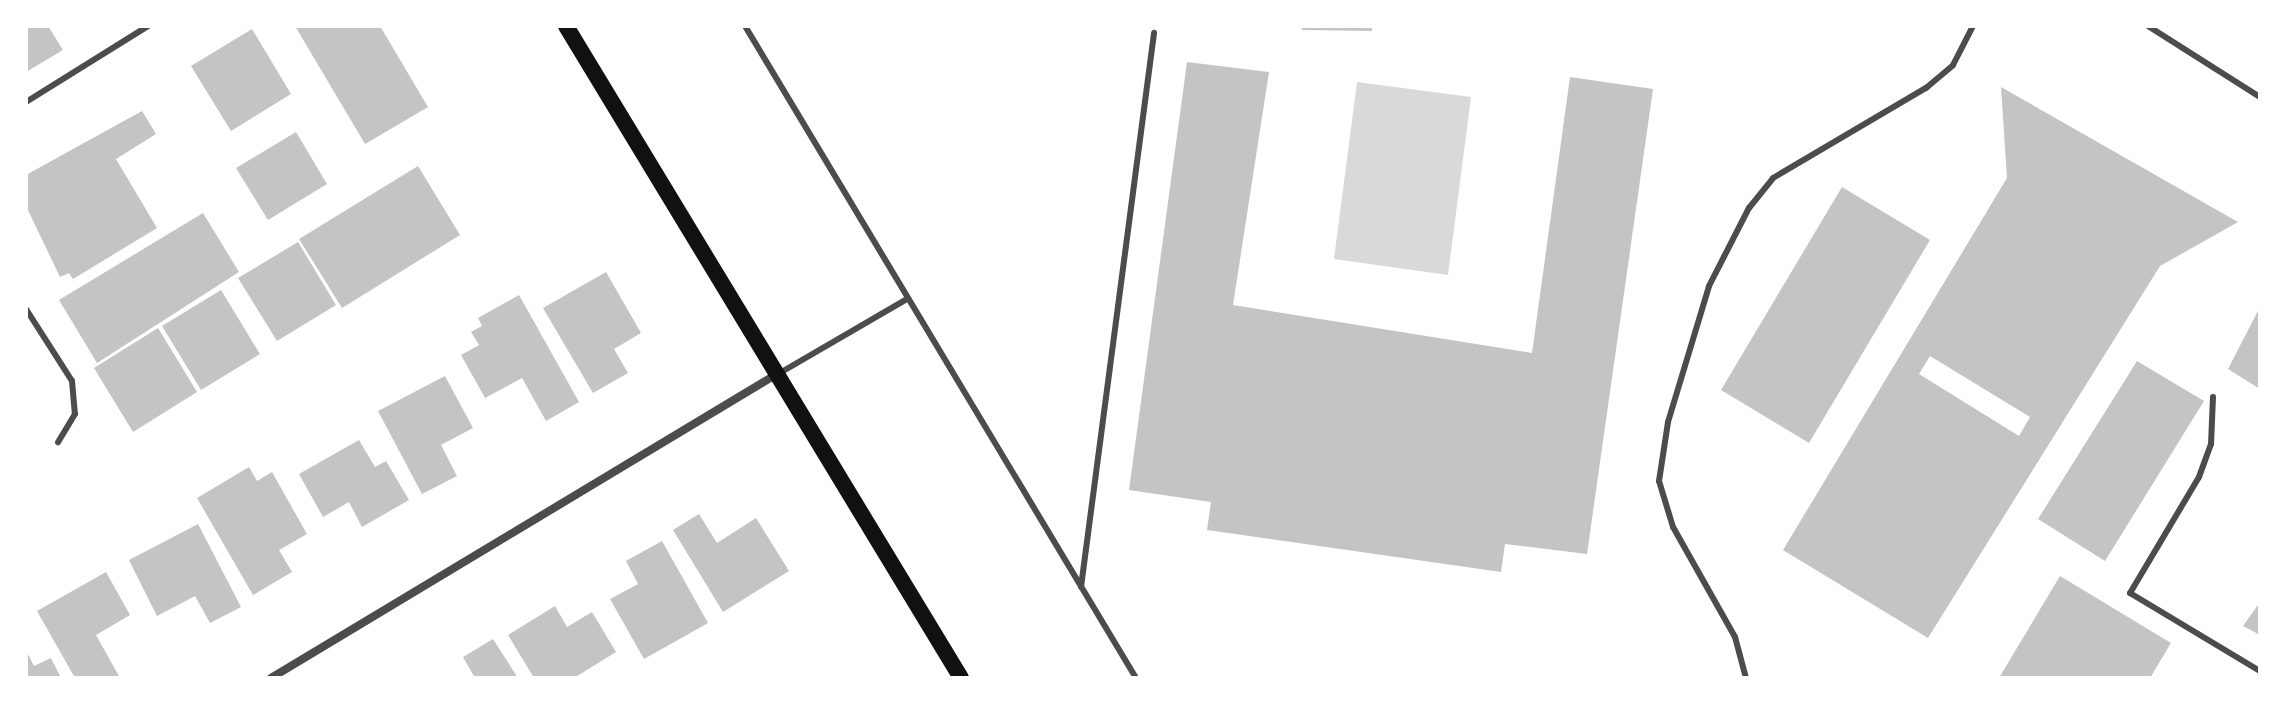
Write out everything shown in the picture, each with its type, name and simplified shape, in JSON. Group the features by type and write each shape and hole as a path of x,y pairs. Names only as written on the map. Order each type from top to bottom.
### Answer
{"main road":[{"path":"566,26 961,678"}],"street":[{"path":"271,678 778,374"}],"lane":[{"path":"26,102 148,26"},
{"path":"745,26 1136,678"},
{"path":"1746,678 1735,637 1673,527 1659,481 1668,422 1709,286 1773,178 1926,88 1953,65 1973,26"},
{"path":"2148,26 2260,97"},
{"path":"1081,587 1154,33"},
{"path":"778,374 907,299"},
{"path":"26,309 72,381 75,414 58,442"},
{"path":"2213,397 2211,444 2199,477 2130,593 2260,671"}],"shaded area":[{"path":"1357,82 1471,97 1448,275 1334,259"}],"building":[{"path":"26,26 48,26 63,50 26,72"},
{"path":"295,26 380,26 428,107 365,144"},
{"path":"1302,26 1372,26 1372,31 1302,30"},
{"path":"252,29 291,94 231,131 191,66"},
{"path":"1187,62 1269,72 1233,305 1532,353 1570,77 1653,89 1587,554 1505,544 1501,572 1207,530 1211,502 1129,490"},
{"path":"2001,87 2238,222 2160,266 1928,638 1783,550 2007,178","holes":["1930,356 2030,417 2019,436 1919,374"]},
{"path":"142,111 156,134 116,159 157,228 73,279 69,273 60,277 26,206 26,175"},
{"path":"296,132 327,184 268,220 236,168"},
{"path":"418,166 460,235 342,308 299,239"},
{"path":"1842,187 1930,240 1809,443 1721,390"},
{"path":"203,213 239,272 97,363 59,300"},
{"path":"298,242 336,305 277,341 238,278"},
{"path":"606,272 641,333 614,349 628,373 593,393 543,308"},
{"path":"221,290 260,354 201,390 162,326"},
{"path":"519,295 579,402 546,421 522,378 485,398 461,355 479,345 471,332 482,326 478,318"},
{"path":"2260,307 2260,389 2228,369"},
{"path":"158,328 197,392 133,432 94,368"},
{"path":"2137,361 2204,401 2105,561 2038,519"},
{"path":"445,376 473,428 441,445 457,476 422,494 378,411"},
{"path":"359,440 375,467 386,461 409,500 362,527 349,502 323,517 299,474"},
{"path":"249,467 257,481 272,472 307,534 279,550 292,572 253,595 197,498"},
{"path":"699,514 717,543 756,518 789,571 723,612 673,530"},
{"path":"198,524 241,607 210,623 195,596 157,616 129,560"},
{"path":"662,541 708,623 644,659 610,599 638,584 626,561"},
{"path":"106,572 130,615 96,635 120,678 75,678 37,611"},
{"path":"2060,576 2171,643 2150,678 1999,678"},
{"path":"2260,602 2260,635 2243,626"},
{"path":"555,606 567,627 592,612 616,652 574,678 534,678 508,635"},
{"path":"493,639 518,678 475,678 463,657"},
{"path":"26,650 34,666 51,658 61,678 26,678"}]}
